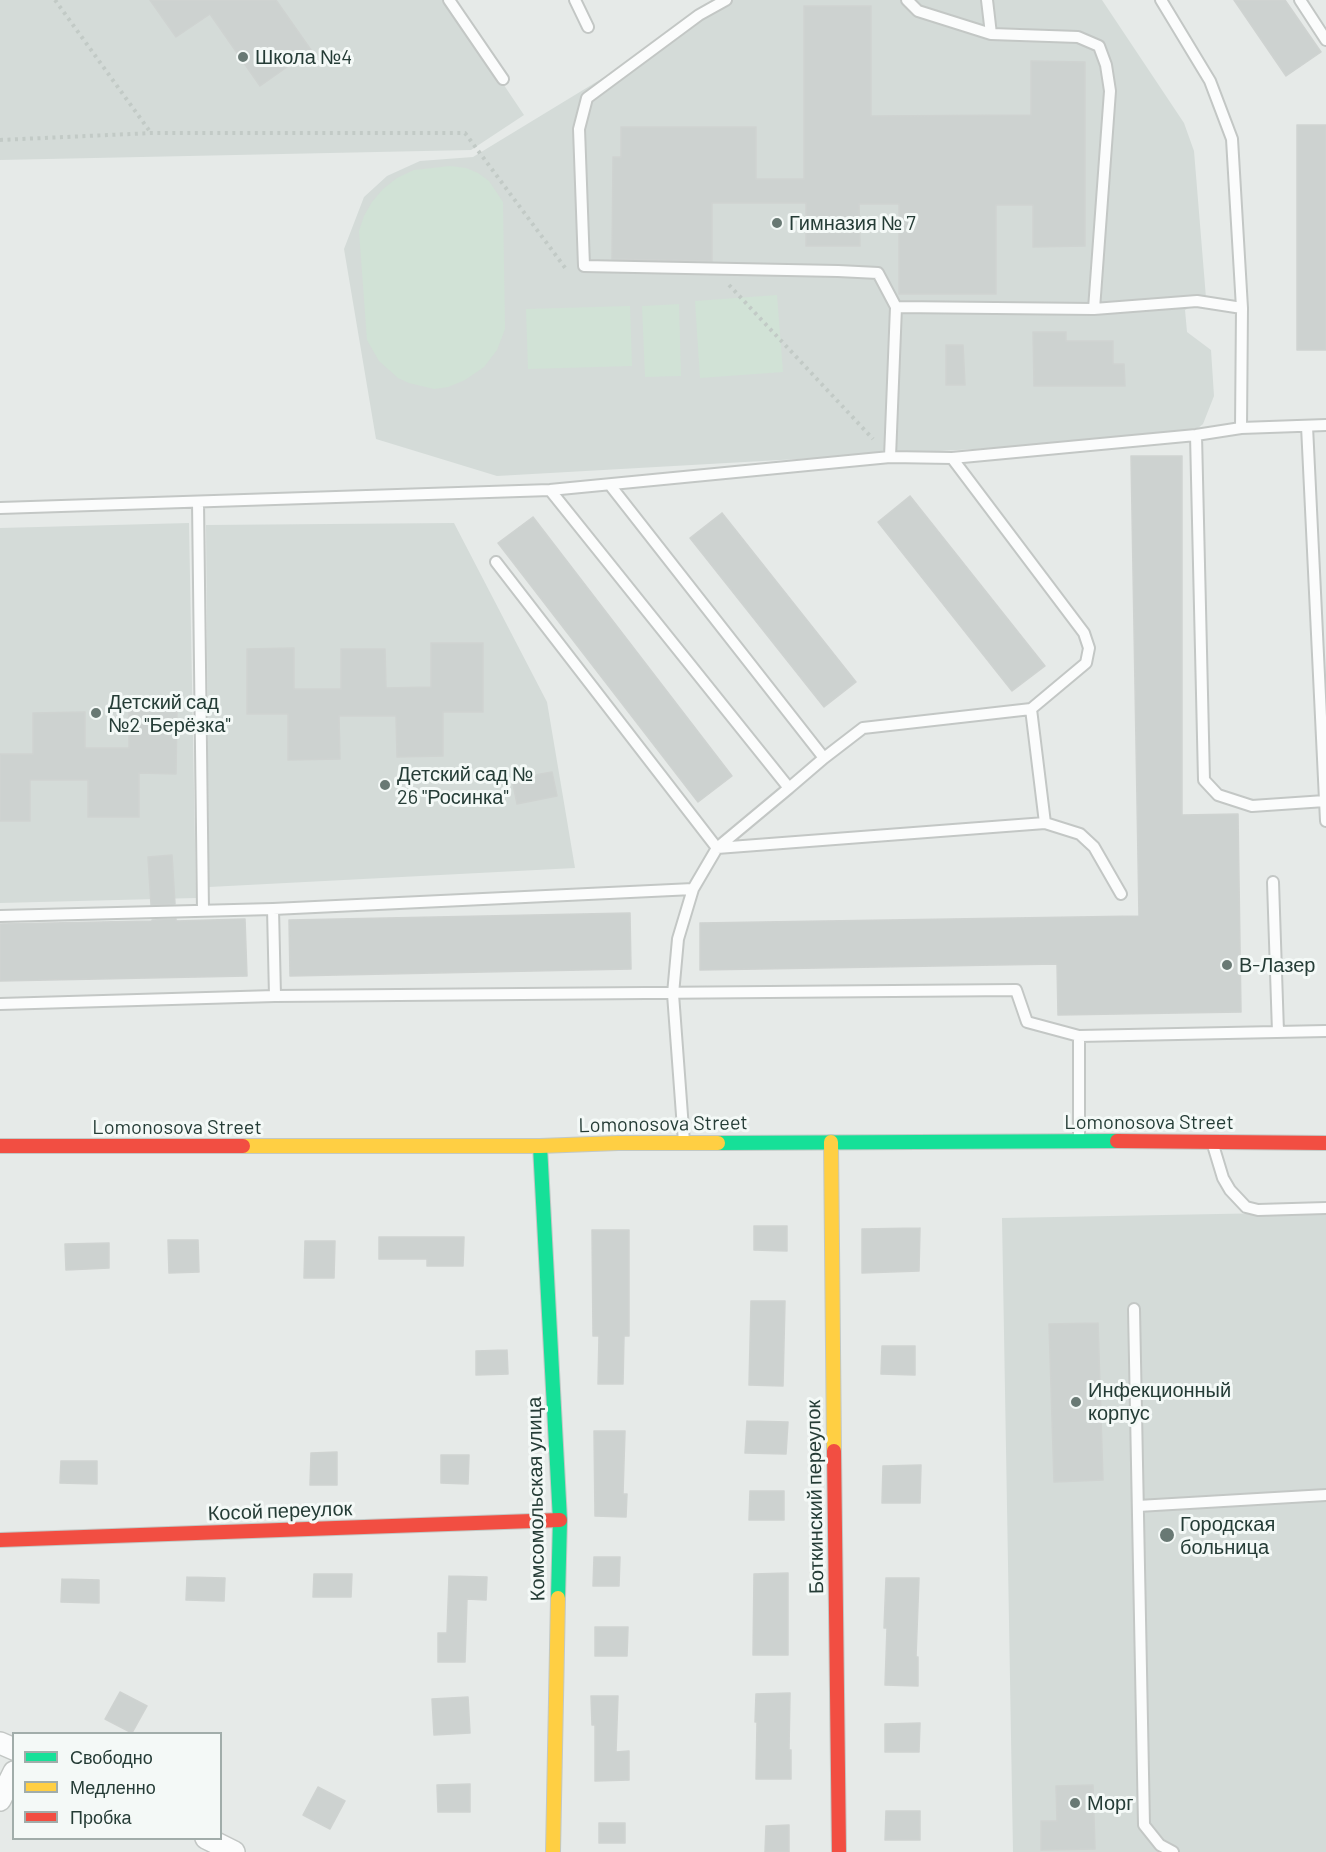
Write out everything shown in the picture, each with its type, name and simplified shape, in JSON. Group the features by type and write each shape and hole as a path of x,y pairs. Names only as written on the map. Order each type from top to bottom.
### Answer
{"street":[{"name":"Lomonosova Street","path":"0,1146 540,1146 1079,1141 1326,1143"},
{"name":"Боткинский переулок","path":"831,1142 838,1852"},
{"name":"Комсомольская улица","path":"540,1146 561,1520 553,1852"},
{"name":"Косой переулок","path":"0,1540 561,1520"},
{"path":"0,1800 12,1776"}],"lane":[{"path":"449,0 503,79"},
{"path":"574,0 588,27"},
{"path":"726,0 699,15 587,98 579,129 584,266 878,273 896,307 890,457"},
{"path":"906,0 918,11 991,34 1078,37 1099,46 1106,65 1110,91 1094,309"},
{"path":"987,0 991,34"},
{"path":"1161,0 1210,81 1232,139 1242,308 1241,429"},
{"path":"1300,0 1326,40"},
{"path":"896,307 1094,309 1197,301 1242,308"},
{"path":"0,508 550,490 890,457 952,458 1241,429 1326,424"},
{"path":"1307,426 1326,821"},
{"path":"1197,435 1203,780 1218,795 1252,806 1325,801"},
{"path":"684,1143 673,994 678,939 693,889 717,848 824,758 864,728 1031,709 1086,663 1089,648 1084,633 952,458"},
{"path":"610,485 824,758"},
{"path":"550,490 789,788"},
{"path":"198,501 202,910"},
{"path":"496,562 717,848"},
{"path":"1031,709 1045,823"},
{"path":"717,848 1045,823 1080,834 1094,847 1121,894"},
{"path":"1273,882 1278,1032"},
{"path":"0,916 273,909 693,889"},
{"path":"273,909 275,996"},
{"path":"0,1004 275,996 1016,990 1028,1022 1079,1036 1326,1031"},
{"path":"1079,1036 1079,1141"},
{"path":"1212,1142 1223,1178 1246,1208 1257,1210 1326,1208"},
{"path":"1134,1309 1144,1825 1160,1845 1173,1852"},
{"path":"1138,1506 1326,1495"}],"path":[{"path":"55,0 152,133"},
{"path":"0,140 152,133 465,133 566,269 577,271"},
{"path":"723,279 890,457"}],"shaded area":[{"name":"Школа №4","path":"0,0 447,0 524,115 471,150 0,160"},
{"name":"Гимназия № 7","path":"731,0 1102,0 1184,123 1194,151 1206,298 1185,310 1187,332 1211,350 1214,396 1203,424 1187,437 497,476 376,439 344,249 364,197 387,176 420,161 473,157"},
{"name":"Детский сад №2 \"Берёзка\"","path":"189,523 196,898 0,903 0,528"},
{"name":"Детский сад № 26 \"Росинка\"","path":"454,523 547,702 575,868 209,887 206,525"},
{"name":"Городская больница","path":"1326,1212 1326,1852 1013,1852 1002,1218"}],"green space":[{"path":"450,166 466,168 478,173 489,181 503,202 505,329 497,350 484,367 465,380 448,387 434,389 398,378 379,361 367,340 359,231 372,202 397,178 414,170"},
{"path":"777,295 783,372 700,378 695,301"},
{"path":"679,304 681,376 645,377 642,306"},
{"path":"630,306 632,366 528,369 526,309"}],"building":[{"path":"150,0 276,0 311,50 260,86 210,14 176,37"},
{"path":"1234,0 1285,0 1321,52 1286,76"},
{"path":"804,6 871,6 871,116 1031,115 1031,61 1085,62 1085,246 1033,247 1033,205 996,205 996,294 899,294 899,204 859,204 860,246 806,246 806,203 712,203 712,261 612,259 613,157 621,157 621,127 756,127 756,179 804,179"},
{"path":"1297,125 1326,125 1326,350 1297,350"},
{"path":"1033,332 1066,332 1066,341 1113,341 1113,364 1124,364 1125,386 1034,386"},
{"path":"946,345 963,345 965,385 946,385"},
{"path":"1131,456 1182,456 1182,815 1238,814 1241,1012 1058,1015 1057,964 700,970 700,923 1139,916"},
{"path":"910,496 1045,666 1012,691 878,522"},
{"path":"722,513 856,682 824,707 690,538"},
{"path":"533,517 732,776 698,802 498,543"},
{"path":"431,643 483,643 483,712 443,712 443,756 397,757 396,716 339,716 340,759 288,760 288,714 247,714 247,649 294,648 294,689 341,689 341,649 385,649 386,688 431,687"},
{"path":"129,708 177,708 176,774 139,773 139,817 88,817 88,780 30,780 30,821 0,821 0,754 33,754 33,713 85,712 85,748 129,748"},
{"path":"552,772 557,796 517,804 512,779"},
{"path":"172,855 175,904 151,905 148,857"},
{"path":"630,913 631,969 290,976 289,920"},
{"path":"176,919 176,921 245,919 247,976 0,981 0,924"},
{"path":"754,1226 787,1226 787,1251 754,1250"},
{"path":"920,1228 919,1271 862,1273 862,1229"},
{"path":"592,1230 629,1230 629,1336 624,1336 623,1384 598,1384 599,1336 593,1336"},
{"path":"379,1237 464,1237 463,1266 427,1266 427,1259 379,1259"},
{"path":"168,1240 198,1240 199,1272 169,1273"},
{"path":"305,1241 335,1241 334,1278 304,1278"},
{"path":"109,1243 109,1268 66,1270 65,1244"},
{"path":"751,1301 785,1301 783,1386 749,1385"},
{"name":"Инфекционный корпус","path":"1098,1323 1103,1480 1054,1482 1049,1324"},
{"path":"882,1346 915,1346 915,1375 881,1374"},
{"path":"507,1350 508,1374 476,1375 476,1351"},
{"path":"747,1421 788,1422 786,1454 745,1453"},
{"path":"594,1431 625,1431 623,1494 627,1494 626,1517 595,1516"},
{"path":"337,1452 337,1485 310,1485 311,1453"},
{"path":"441,1455 469,1455 468,1484 441,1483"},
{"path":"61,1461 97,1461 97,1484 60,1483"},
{"path":"921,1465 920,1503 882,1503 883,1466"},
{"path":"750,1491 784,1491 784,1520 749,1520"},
{"path":"594,1557 620,1557 619,1586 593,1586"},
{"path":"788,1573 788,1655 753,1655 754,1574"},
{"path":"314,1574 352,1574 351,1597 313,1597"},
{"path":"449,1576 487,1577 486,1600 467,1599 465,1662 438,1662 438,1633 447,1633"},
{"path":"187,1577 225,1578 224,1601 186,1600"},
{"path":"886,1578 919,1578 916,1657 918,1657 918,1686 885,1685"},
{"path":"62,1579 99,1580 99,1603 61,1602"},
{"path":"595,1627 628,1627 627,1656 595,1656"},
{"path":"120,1692 147,1706 133,1732 105,1719"},
{"path":"790,1693 791,1779 756,1779 756,1694"},
{"path":"591,1696 618,1696 616,1752 629,1751 629,1780 595,1781 595,1725 592,1725"},
{"path":"468,1697 470,1733 434,1735 432,1699"},
{"path":"920,1723 919,1752 885,1752 885,1724"},
{"path":"470,1784 470,1812 438,1812 437,1785"},
{"name":"Морг","path":"1093,1785 1095,1849 1041,1850 1041,1821 1057,1821 1056,1786"},
{"path":"318,1787 345,1801 330,1829 303,1815"},
{"path":"886,1811 920,1811 920,1840 885,1840"},
{"path":"599,1823 625,1823 625,1843 599,1843"},
{"path":"789,1825 789,1852 765,1852 766,1826"}],"traffic: fast":[{"path":"718,1143 1117,1141"},
{"path":"540,1146 560,1520 558,1598"}],"traffic: slow":[{"path":"831,1142 834,1451"},
{"path":"243,1146 540,1146 718,1143"},
{"path":"553,1852 558,1598"}],"traffic: jam":[{"path":"1117,1141 1326,1143"},
{"path":"0,1146 243,1146"},
{"path":"834,1451 839,1852"},
{"path":"0,1540 560,1520"}],"place":[{"name":"Школа №4","path":"243,57"},
{"name":"Гимназия № 7","path":"777,223"},
{"name":"Детский сад №2 \"Берёзка\"","path":"96,713"},
{"name":"Детский сад № 26 \"Росинка\"","path":"385,785"},
{"name":"В-Лазер","path":"1227,965"},
{"name":"Инфекционный корпус","path":"1076,1402"},
{"name":"Городская больница","path":"1167,1535"},
{"name":"Морг","path":"1075,1803"}]}
